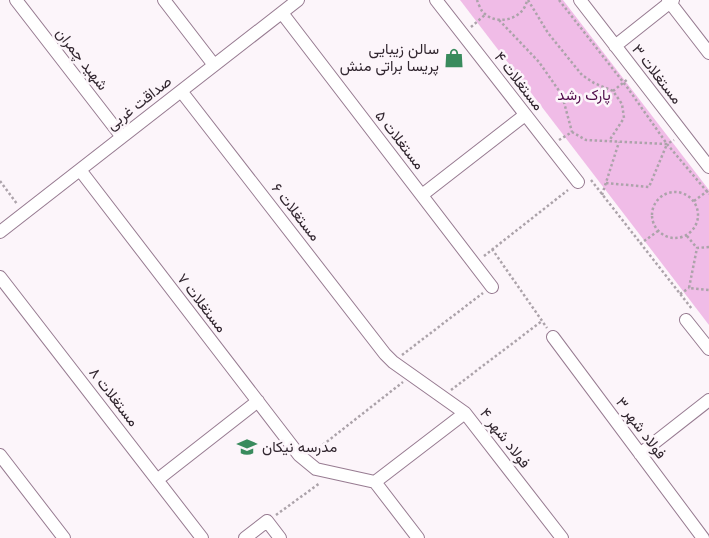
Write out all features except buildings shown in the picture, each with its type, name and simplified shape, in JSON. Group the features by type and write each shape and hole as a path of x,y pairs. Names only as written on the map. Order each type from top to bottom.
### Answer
{"street":[{"name":"شهید چمران","path":"16,0 122,137"},
{"path":"164,0 214,65"},
{"name":"صداقت غربی","path":"0,232 298,0"},
{"name":"مستغلات ۴","path":"436,0 578,182"},
{"name":"مستغلات ۳","path":"580,0 709,167"},
{"path":"615,46 670,1 709,53"},
{"name":"مستغلات ۵","path":"282,13 492,287"},
{"name":"مستغلات ۶","path":"181,91 389,358"},
{"path":"422,195 525,115"},
{"name":"مستغلات ۷","path":"80,170 302,457"},
{"name":"مستغلات ۸","path":"0,276 202,538"},
{"path":"686,320 709,349"},
{"name":"فولاد شهر ۳","path":"553,338 703,538"},
{"name":"فولاد شهر ۴","path":"389,358 466,413 562,538"},
{"path":"640,454 709,400"},
{"path":"157,480 258,401"},
{"path":"375,482 466,413"},
{"path":"0,455 64,538"},
{"path":"302,457 316,468 375,482 418,538"},
{"path":"245,538 267,521 280,538"}],"path":[{"path":"477,0 482,11 493,19 499,20 506,20 519,15 528,0"},
{"path":"528,0 548,33 582,75 594,83 613,91 622,104 624,118 609,141"},
{"path":"559,0 667,144 708,192 694,201"},
{"path":"462,34 486,14"},
{"path":"499,20 539,62 562,95 572,132 586,140 667,144 684,135"},
{"path":"613,91 636,72"},
{"path":"545,141 560,140 572,132"},
{"path":"602,195 619,142"},
{"path":"606,183 650,187 667,144"},
{"path":"0,181 25,213"},
{"path":"475,263 578,182"},
{"path":"670,192 683,193 694,201 699,214 696,227 687,236 674,239 661,235 653,224 652,211 658,199 670,192"},
{"path":"640,244 658,231"},
{"path":"687,236 697,248"},
{"path":"697,248 709,247"},
{"path":"689,288 697,248"},
{"path":"492,249 553,338"},
{"path":"389,358 492,287"},
{"path":"680,294 689,288 709,290"},
{"path":"442,397 542,322"},
{"path":"302,457 412,375"},
{"path":"267,521 333,473"}],"green space":[{"name":"پارک رشد","path":"460,0 563,0 709,190 709,325"}],"place":[{"name":"سالن زیبایی پریسا براتی منش","path":"454,58"},
{"name":"مدرسه نیکان","path":"247,447"}]}
